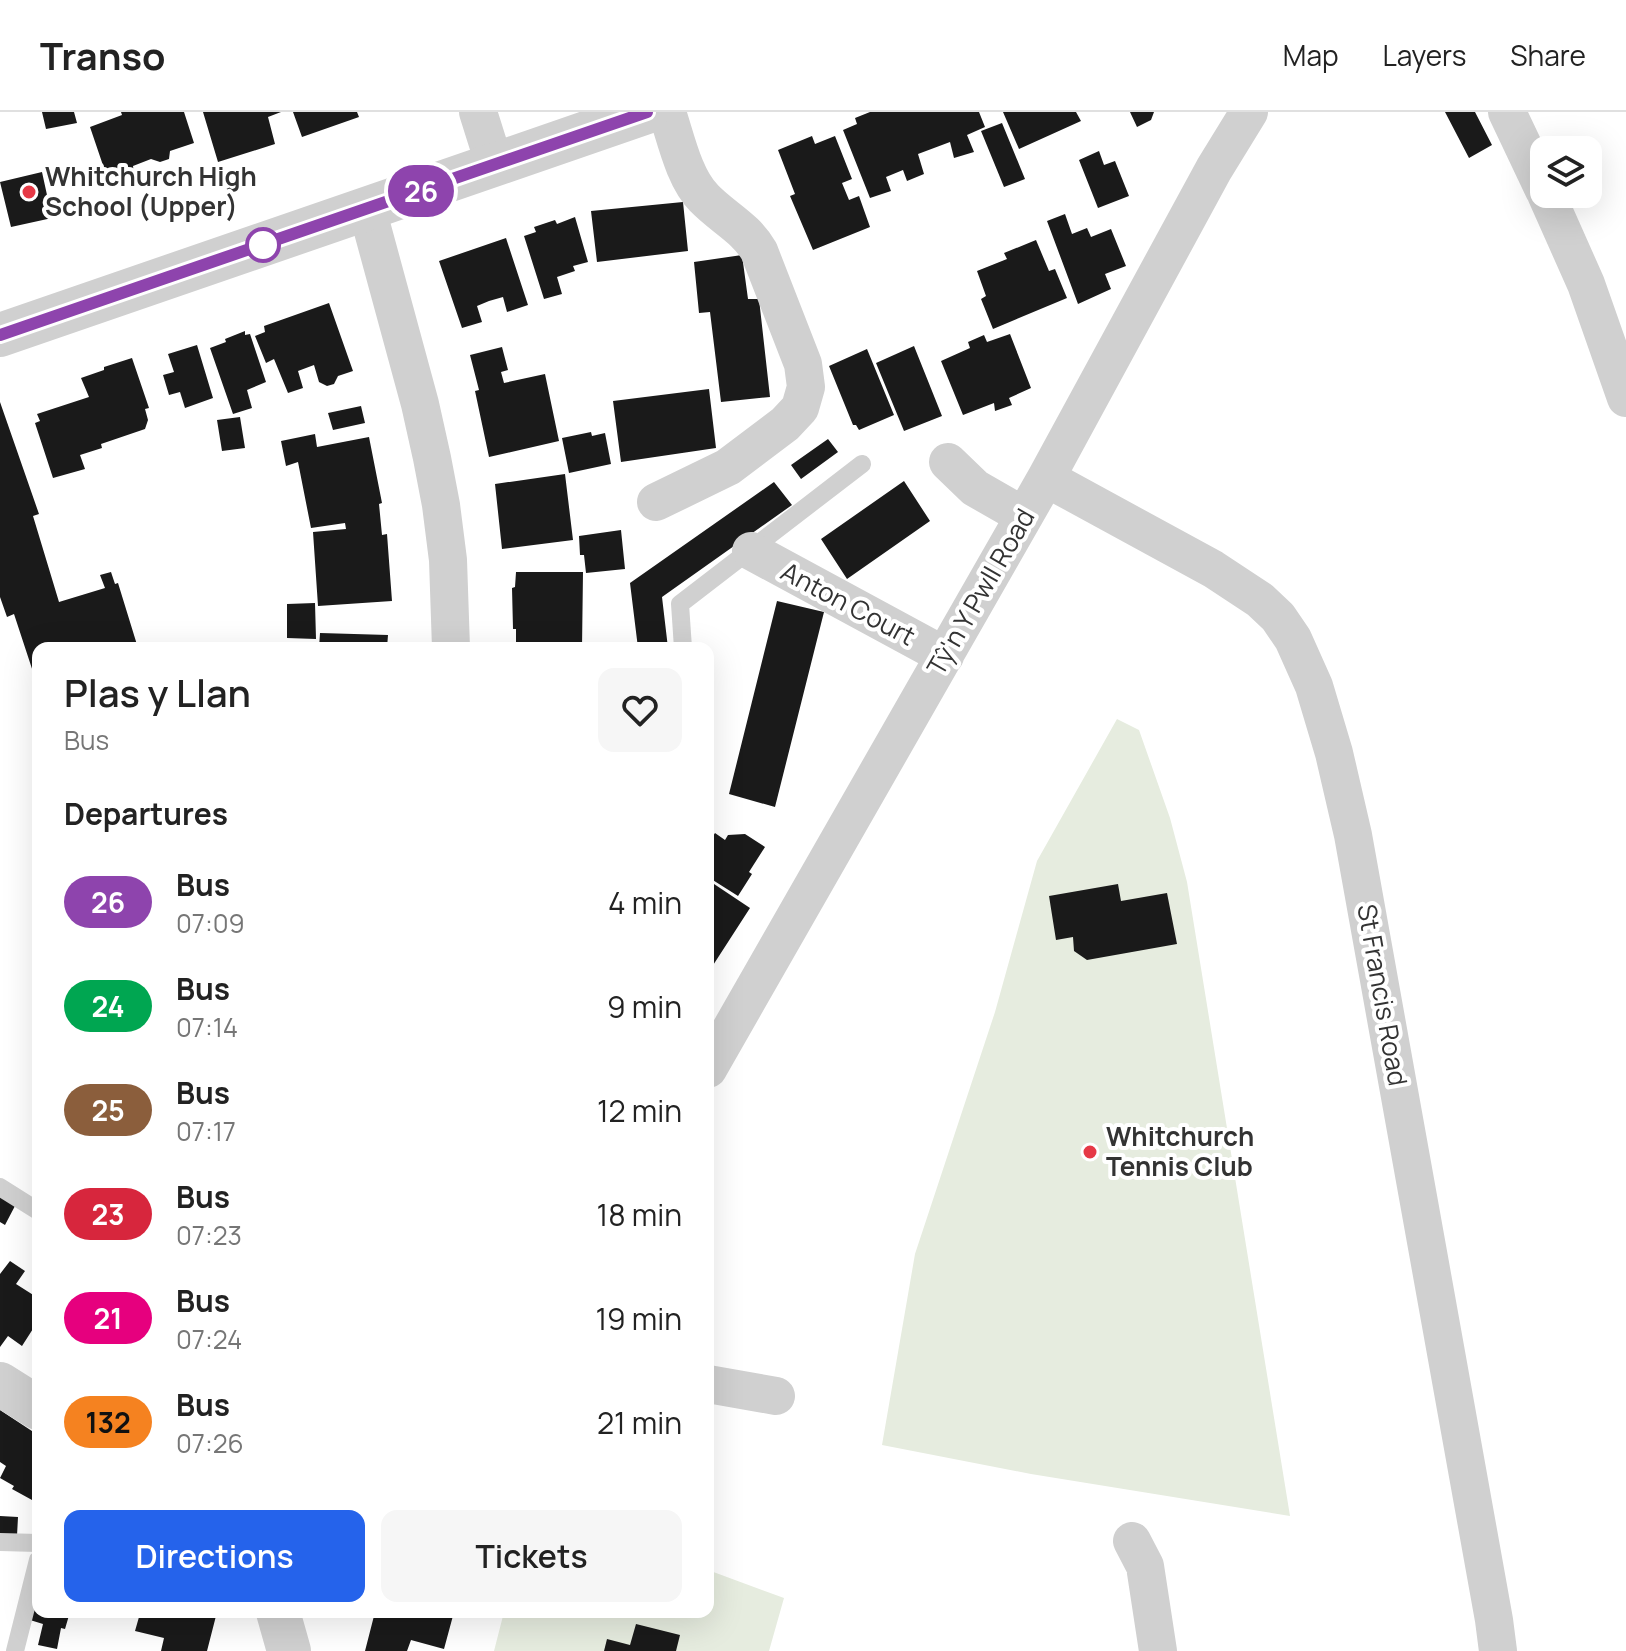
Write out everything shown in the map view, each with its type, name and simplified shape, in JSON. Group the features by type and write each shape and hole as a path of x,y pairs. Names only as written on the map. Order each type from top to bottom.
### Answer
{"street":[{"path":"478,112 495,166"},
{"path":"0,335 647,112"},
{"path":"656,502 728,467 785,424 800,408 806,387 803,364 759,251 745,232 696,189 667,112"},
{"name":"Tŷ'n Y Pwll Road","path":"714,1059 1046,478 1115,347 1249,112"},
{"path":"1507,112 1530,160"},
{"path":"1552,208 1586,284 1626,398"},
{"path":"367,209 432,458 448,560 451,642"},
{"path":"948,462 975,488 1024,516"},
{"name":"St Francis Road","path":"1046,478 1213,569 1260,600 1278,617 1293,639 1314,686 1353,835 1498,1651"},
{"name":"Anton Court","path":"751,551 945,656"},
{"path":"0,1384 32,1404"},
{"path":"714,1385 776,1396"},
{"path":"1132,1541 1145,1566 1158,1651"},
{"path":"280,1618 289,1651"}],"lane":[{"path":"683,642 680,604 862,464"},
{"path":"0,1187 32,1207"},
{"path":"0,1542 32,1543"},
{"path":"15,1651 32,1584"}],"shaded area":[{"name":"Whitchurch Tennis Club","path":"1117,719 1139,730 1170,818 1187,882 1290,1516 1031,1474 882,1445 915,1254 995,1012 1037,861"},
{"path":"714,1572 784,1598 769,1651 494,1651 502,1618 714,1618"}],"building":[{"path":"42,112 74,112 77,123 46,129"},
{"path":"121,112 184,112 194,143 170,151 169,159 160,162 151,159 133,166 134,174 109,183 90,127 122,115"},
{"path":"203,112 281,112 268,117 275,144 218,162"},
{"path":"293,112 357,112 359,117 302,137"},
{"path":"870,112 979,112 985,127 967,135 974,152 954,158 950,142 918,154 924,174 907,181 903,170 886,177 891,191 870,198 843,130 857,124 855,118"},
{"path":"1003,112 1076,112 1081,121 1019,149"},
{"path":"1130,112 1154,112 1151,120 1137,127"},
{"path":"1445,112 1475,112 1492,145 1469,158"},
{"path":"1002,123 1025,179 1004,187 981,131"},
{"path":"812,136 815,144 835,136 852,179 842,183 849,200 859,196 870,227 813,250 790,196 795,194 778,150"},
{"path":"1099,151 1104,165 1115,161 1129,196 1098,208 1079,160"},
{"path":"42,172 52,218 11,227 0,182"},
{"path":"683,202 688,251 597,262 591,211"},
{"path":"1065,214 1072,234 1087,228 1091,237 1111,229 1126,266 1105,274 1111,289 1078,304 1047,221"},
{"path":"575,217 588,262 573,266 575,271 557,277 562,294 544,299 524,236 536,232 534,227 555,220 557,224"},
{"path":"506,238 528,305 507,312 503,297 489,301 477,306 482,322 462,328 439,261"},
{"path":"1036,240 1049,271 1055,269 1067,298 993,329 981,299 986,296 977,271 1007,259 1004,253"},
{"path":"742,255 748,299 759,299 770,397 721,402 710,312 699,313 694,262"},
{"path":"329,303 353,371 338,376 334,384 327,386 319,382 314,365 298,371 303,388 288,393 274,359 266,363 255,336 265,332 264,326"},
{"path":"245,331 245,335 250,334 266,382 247,390 252,408 233,414 210,348"},
{"path":"1010,334 1031,388 1009,398 1012,405 995,411 994,403 963,415 941,361 970,348 968,342 984,335 987,342"},
{"path":"197,345 213,398 185,408 180,392 169,395 163,375 174,372 168,354"},
{"path":"914,346 942,416 904,431 876,363"},
{"path":"502,347 508,370 501,372 504,383 545,374 559,441 489,457 475,391 479,390 470,355"},
{"path":"867,349 894,415 859,430 853,425 829,366"},
{"path":"132,358 149,408 145,409 148,420 145,429 101,444 102,448 80,455 85,469 53,478 35,423 40,421 37,414 89,397 81,378"},
{"path":"709,389 716,448 621,462 613,401"},
{"path":"0,402 39,514 33,516 59,602 105,588 100,575 111,572 115,584 118,583 136,642 32,642 32,669 14,614 7,617 0,597"},
{"path":"361,406 365,423 333,430 328,413"},
{"path":"240,417 245,448 222,451 217,420"},
{"path":"591,432 592,436 605,433 611,464 569,473 562,438"},
{"path":"315,434 317,447 369,437 382,503 379,504 382,535 387,534 392,601 318,606 313,532 346,529 345,523 311,528 298,462 286,466 281,441"},
{"path":"828,439 838,452 801,479 791,465"},
{"path":"565,474 573,540 502,549 495,484"},
{"path":"904,481 930,521 847,579 821,539"},
{"path":"774,482 792,505 662,597 667,642 637,642 630,583"},
{"path":"621,530 625,569 586,573 584,555 580,555 579,536"},
{"path":"516,572 583,572 582,642 516,642 512,588 515,587"},
{"path":"777,601 824,612 775,807 729,794"},
{"path":"315,603 316,639 287,638 287,604"},
{"path":"320,633 388,635 387,642 319,642"},
{"path":"714,834 725,840 728,835 745,834 765,847 738,896 714,881"},
{"path":"714,884 750,908 714,964"},
{"path":"1118,884 1121,901 1167,893 1177,944 1087,960 1074,951 1073,937 1056,940 1049,896"},
{"path":"0,1194 16,1204 5,1225 0,1222"},
{"path":"10,1261 25,1271 16,1284 32,1294 32,1330 22,1346 8,1336 0,1347 0,1274"},
{"path":"0,1410 32,1431 32,1500 0,1478 6,1466 0,1462"},
{"path":"0,1516 18,1517 17,1536 0,1535"},
{"path":"32,1613 32,1618 68,1618 65,1629 61,1628 57,1649 38,1645 43,1624 30,1620"},
{"path":"139,1618 215,1618 207,1651 161,1651 164,1638 135,1631"},
{"path":"373,1618 452,1618 444,1649 411,1640 407,1651 365,1651"},
{"path":"636,1624 680,1635 676,1651 604,1651 607,1639 630,1645"}],"bus line":[{"name":"26","path":"0,335 647,112"}],"place":[{"name":"Whitchurch High School (Upper)","path":"29,192"},
{"name":"Whitchurch Tennis Club","path":"1090,1152"}]}
